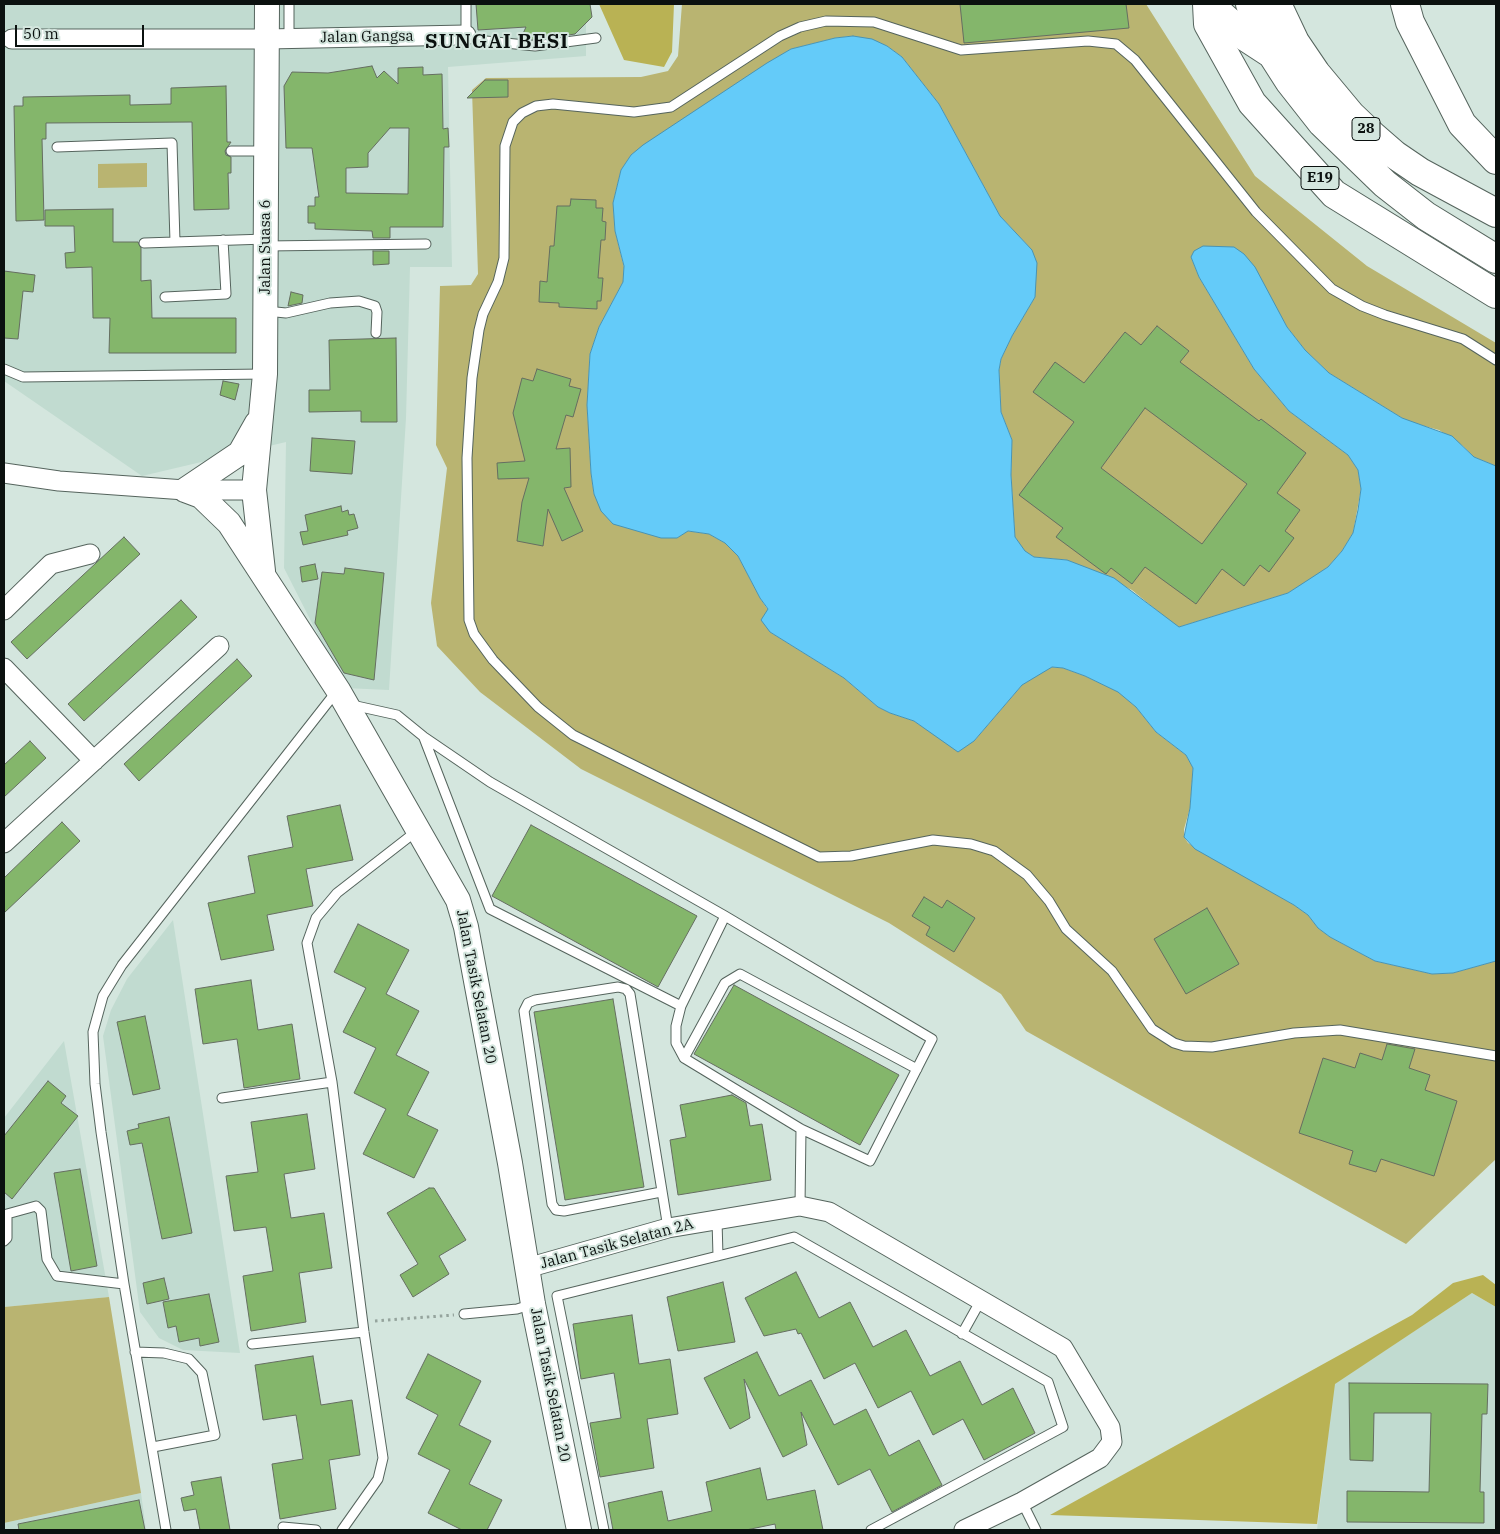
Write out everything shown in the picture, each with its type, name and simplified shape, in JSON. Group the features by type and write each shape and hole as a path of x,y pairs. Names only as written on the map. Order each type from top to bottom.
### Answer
{"highway":[{"name":"28","path":"1250,4 1273,56 1289,81 1322,123 1385,184 1426,216 1496,259"},
{"name":"28","path":"1277,4 1295,42 1316,73 1351,115 1395,155 1420,172 1496,213"},
{"path":"1405,4 1410,22 1462,124 1496,160"},
{"path":"1213,7 1247,38 1273,56"},
{"name":"E19","path":"1213,7 1208,24 1252,103 1334,194 1496,294"}],"street":[{"name":"Jalan Suasa 6","path":"254,490 265,374 266,151 278,39 267,4"},
{"name":"Jalan Gangsa","path":"8,42 466,35"},
{"path":"185,490 240,453 261,416"},
{"path":"4,473 59,480 185,490 254,490"},
{"path":"185,490 201,496 229,523 263,575"},
{"name":"Jalan Tasik Selatan 20","path":"254,490 263,575 342,697 458,900 466,927 533,1304 579,1530"},
{"path":"4,610 51,564 90,554"},
{"path":"4,843 219,646"},
{"path":"4,668 94,762"},
{"name":"Jalan Tasik Selatan 2A","path":"527,1268 668,1228 800,1206 829,1212 1063,1348 1110,1427 1112,1442 1100,1458 1022,1502 964,1530"}],"lane":[{"path":"278,39 289,4"},
{"path":"466,4 466,35 476,40 535,46 596,38"},
{"path":"1496,360 1463,339 1385,315 1362,306 1332,289 1256,212 1135,60 1116,44 1088,41 962,50 874,22 826,21 800,27 780,36 671,107 634,112 553,104 536,106 522,113 513,122 505,146 504,258 498,282 483,314 479,330 472,378 467,458 469,620 474,634 493,660 538,708 573,735 820,857 852,856 933,840 971,844 994,851 1027,875 1049,901 1066,929 1112,971 1152,1029 1174,1043 1195,1048 1212,1047 1294,1033 1340,1030 1496,1056"},
{"path":"57,147 172,143 175,242"},
{"path":"231,152 266,151"},
{"path":"165,297 226,294 224,240"},
{"path":"144,243 224,240 266,243 426,244"},
{"path":"266,311 286,313 330,304 360,301 375,306 377,312 376,333"},
{"path":"4,369 23,377 265,374"},
{"path":"166,1530 124,1284 95,1084 93,1032 103,996 122,965 342,697 397,715 424,737 490,782 725,916 932,1039 870,1161 802,1129 684,1058 676,1043 676,1026 681,1006 725,916"},
{"path":"424,737 490,908 681,1006"},
{"path":"342,1530 378,1479 383,1458 364,1332 332,1082 307,943 316,918 337,893 418,830"},
{"path":"684,1058 725,983 740,974 918,1069"},
{"path":"661,1192 564,1211 556,1210 552,1204 524,1011 528,1003 535,1000 618,987 626,989 630,994 668,1228"},
{"path":"222,1098 332,1082"},
{"path":"800,1206 802,1129"},
{"path":"4,1241 7,1238 7,1214 36,1206 41,1210 47,1259 57,1276 124,1284"},
{"path":"717,1220 718,1256"},
{"path":"604,1530 557,1296 794,1237 1048,1382 1063,1427 871,1530"},
{"path":"962,1334 981,1300"},
{"path":"464,1314 517,1308 533,1304"},
{"path":"252,1344 364,1332"},
{"path":"135,1352 164,1353 189,1360 202,1373 215,1436 153,1447"},
{"path":"1022,1502 1036,1530"},
{"path":"283,1527 316,1530"}],"path":[{"path":"363,1322 464,1314"}],"shaded area":[{"path":"4,4 586,4 586,56 448,67 452,267 410,267 406,418 389,690 345,688 284,568 286,442 142,476 4,381"},
{"path":"599,4 674,4 672,52 664,67 624,60"},
{"path":"682,4 1146,4 1255,176 1367,266 1496,343 1496,466 1474,457 1463,446 1439,430 1402,418 1329,373 1305,350 1287,327 1271,300 1191,257 1199,277 1254,369 1289,411 1348,455 1358,470 1361,489 1353,533 1342,551 1328,567 1308,582 1288,593 1179,627 1132,590 1067,560 1034,557 1024,551 1015,537 1011,475 1012,440 1001,412 999,370 1001,359 1012,336 1035,297 1032,250 1000,216 939,104 902,57 887,46 853,36 835,38 791,49 631,155 621,170 613,203 615,231 624,267 623,282 599,327 590,354 587,406 594,494 677,538 687,531 709,534 725,543 738,556 768,610 766,614 770,632 844,678 878,707 914,721 926,729 974,741 1022,685 1038,674 1052,667 1063,668 1085,676 1119,692 1136,707 1156,732 1186,755 1193,768 1190,808 1184,829 1184,837 1188,843 1294,905 1308,915 1318,928 1330,937 1375,961 1432,974 1453,973 1496,961 1496,1159 1406,1244 1026,1031 1001,994 889,923 581,769 480,692 437,646 431,603 447,468 436,445 440,286 471,285 478,274 472,90 486,78 641,77 668,71 678,56"},
{"path":"147,163 147,187 98,188 98,164"},
{"path":"173,920 240,1353 183,1350 159,1338 140,1312 103,1036 111,1010 127,979"},
{"path":"64,1041 109,1297 4,1307 4,1118"},
{"path":"1483,1275 1496,1285 1496,1307 1472,1293 1335,1384 1317,1524 1050,1515 1412,1315 1453,1283"},
{"path":"1472,1293 1496,1307 1496,1530 1317,1530 1334,1384"},
{"path":"109,1297 141,1493 4,1523 4,1307"},
{"path":"141,1493 146,1530 4,1530 4,1523"}],"water":[{"path":"853,36 872,39 887,46 902,57 939,104 1000,216 1032,250 1037,263 1035,297 1012,336 1001,359 999,370 1001,412 1012,440 1011,475 1015,537 1025,551 1034,557 1067,560 1114,578 1179,627 1288,593 1328,567 1342,551 1353,533 1361,489 1358,470 1348,455 1289,411 1254,369 1199,277 1191,257 1194,251 1203,246 1234,247 1244,254 1255,267 1287,327 1305,350 1329,373 1402,418 1452,436 1474,457 1496,466 1496,961 1453,973 1432,974 1375,961 1330,937 1318,928 1308,915 1294,905 1195,849 1184,837 1190,808 1193,768 1186,755 1156,732 1136,707 1118,692 1085,676 1063,668 1052,667 1022,685 974,741 958,752 914,721 878,707 844,678 770,632 761,620 768,609 760,598 738,556 725,543 709,534 688,531 677,538 661,538 613,524 601,511 594,494 591,473 587,405 590,354 599,327 623,282 624,266 615,231 613,203 621,170 631,155 643,145 791,49 835,38"}],"building":[{"path":"476,4 590,4 592,17 575,34 535,40 521,38 526,27 478,30"},
{"path":"960,4 1126,4 1129,28 964,43"},
{"path":"372,66 377,78 384,71 398,84 398,68 423,67 423,75 442,74 443,129 448,128 449,147 444,147 443,227 390,227 390,238 373,238 372,231 315,229 315,223 308,223 308,206 315,206 315,197 319,197 312,148 286,148 284,86 292,72 328,73","holes":["390,128 409,128 408,194 346,193 346,168 368,167 368,153"]},
{"path":"485,80 508,80 508,97 467,98"},
{"path":"226,86 227,142 231,142 225,151 226,155 231,157 231,173 228,173 229,209 194,210 192,122 46,123 46,139 42,139 44,220 16,221 14,106 23,106 23,97 130,95 130,105 171,104 171,88"},
{"path":"571,199 596,200 596,208 603,208 602,221 606,222 605,240 601,240 598,278 603,278 601,301 597,301 597,309 559,307 559,303 539,302 540,281 547,282 550,246 554,246 557,206 570,206"},
{"path":"113,209 113,242 138,242 141,248 141,281 151,280 152,318 236,318 236,353 109,353 110,318 93,318 92,267 66,268 65,253 75,252 74,226 45,226 45,210"},
{"path":"373,251 389,251 389,264 373,265"},
{"path":"4,271 35,275 33,292 23,291 18,339 4,338"},
{"path":"291,292 303,295 302,303 288,306"},
{"path":"1157,326 1189,351 1180,362 1259,421 1261,419 1306,453 1277,493 1300,510 1285,531 1294,538 1269,572 1260,565 1244,586 1222,569 1196,604 1145,567 1132,584 1111,568 1106,574 1056,537 1063,528 1019,495 1074,422 1033,392 1055,362 1084,383 1125,332 1141,345","holes":["1145,408 1247,484 1202,544 1101,468"]},
{"path":"396,338 397,422 361,422 361,411 309,412 309,390 330,390 329,340"},
{"path":"537,369 571,379 569,386 581,389 573,417 566,415 556,449 570,448 571,487 564,488 583,531 562,541 548,509 543,546 517,541 522,502 529,478 498,479 497,463 525,461 513,413 522,378 533,381"},
{"path":"223,381 239,384 235,400 220,395"},
{"path":"312,438 355,441 352,474 310,471"},
{"path":"341,506 342,512 348,510 349,515 354,514 358,528 347,531 348,535 303,545 300,532 308,531 305,515"},
{"path":"124,537 140,554 27,659 11,642"},
{"path":"315,564 318,579 302,582 300,567"},
{"path":"345,568 384,573 374,680 344,673 315,623 322,572 344,574"},
{"path":"181,600 197,617 84,721 68,704"},
{"path":"237,659 252,676 139,781 124,764"},
{"path":"30,741 46,758 4,797 4,765"},
{"path":"340,805 353,860 306,869 313,906 267,915 274,950 221,960 208,903 255,893 248,856 293,847 287,816"},
{"path":"62,822 80,841 4,913 4,878"},
{"path":"531,825 697,916 658,987 492,896"},
{"path":"924,897 942,908 947,900 975,918 954,952 926,935 930,927 912,916"},
{"path":"1207,908 1239,964 1186,994 1154,939"},
{"path":"358,924 409,950 386,994 419,1011 396,1055 429,1072 407,1115 438,1130 414,1178 363,1154 386,1109 354,1093 376,1048 343,1032 366,988 334,972"},
{"path":"251,980 258,1030 292,1024 300,1079 244,1088 237,1039 203,1044 195,989"},
{"path":"734,985 899,1075 860,1145 694,1054"},
{"path":"613,999 644,1187 565,1200 534,1012"},
{"path":"145,1016 160,1089 133,1095 117,1022"},
{"path":"1387,1044 1415,1049 1409,1068 1430,1075 1425,1090 1457,1101 1434,1176 1381,1159 1376,1172 1349,1164 1353,1151 1299,1133 1323,1058 1355,1068 1360,1053 1382,1060"},
{"path":"48,1081 66,1096 61,1103 78,1116 12,1199 4,1192 4,1136"},
{"path":"732,1095 746,1103 750,1126 762,1124 771,1180 678,1195 670,1140 686,1137 680,1105"},
{"path":"307,1114 315,1169 284,1174 291,1218 324,1213 332,1268 299,1273 306,1322 251,1331 243,1276 273,1271 266,1227 234,1231 226,1176 258,1172 251,1122"},
{"path":"169,1117 192,1233 162,1239 142,1143 130,1145 127,1131 139,1128 138,1124"},
{"path":"80,1169 97,1266 71,1271 54,1173"},
{"path":"429,1188 434,1188 466,1240 439,1256 449,1274 413,1297 400,1275 418,1264 387,1213"},
{"path":"796,1272 819,1318 850,1302 873,1347 906,1330 930,1376 960,1361 982,1405 1013,1388 1035,1433 984,1460 963,1419 933,1435 911,1391 878,1408 855,1363 824,1379 801,1333 798,1334 796,1329 764,1336 745,1298"},
{"path":"164,1278 169,1299 147,1304 143,1283"},
{"path":"723,1282 735,1342 678,1351 667,1297"},
{"path":"209,1294 219,1342 200,1346 199,1338 179,1342 176,1326 168,1328 163,1302"},
{"path":"632,1315 639,1364 670,1359 678,1414 647,1419 654,1468 600,1477 590,1423 621,1418 614,1373 581,1379 573,1324"},
{"path":"757,1352 779,1396 811,1380 834,1425 866,1409 889,1456 919,1440 942,1485 892,1512 870,1469 838,1485 801,1412 807,1445 783,1457 744,1379 750,1418 730,1429 704,1378"},
{"path":"428,1354 481,1381 459,1425 491,1441 469,1484 502,1500 487,1530 462,1530 428,1513 450,1470 418,1454 438,1415 406,1398"},
{"path":"313,1356 321,1405 352,1400 360,1455 329,1460 336,1509 280,1519 272,1464 303,1459 296,1415 263,1420 255,1365"},
{"path":"1349,1383 1488,1384 1487,1414 1482,1414 1480,1492 1484,1492 1484,1523 1347,1522 1347,1491 1429,1492 1431,1413 1374,1413 1373,1461 1350,1460"},
{"path":"760,1468 767,1500 815,1490 823,1530 776,1530 775,1524 746,1530 613,1530 608,1503 662,1491 668,1521 712,1511 706,1482"},
{"path":"221,1477 230,1530 200,1530 196,1509 184,1511 181,1498 194,1495 191,1482"},
{"path":"139,1500 145,1530 19,1530 18,1524"}],"district":[{"name":"SUNGAI BESI","path":"497,42"}]}
